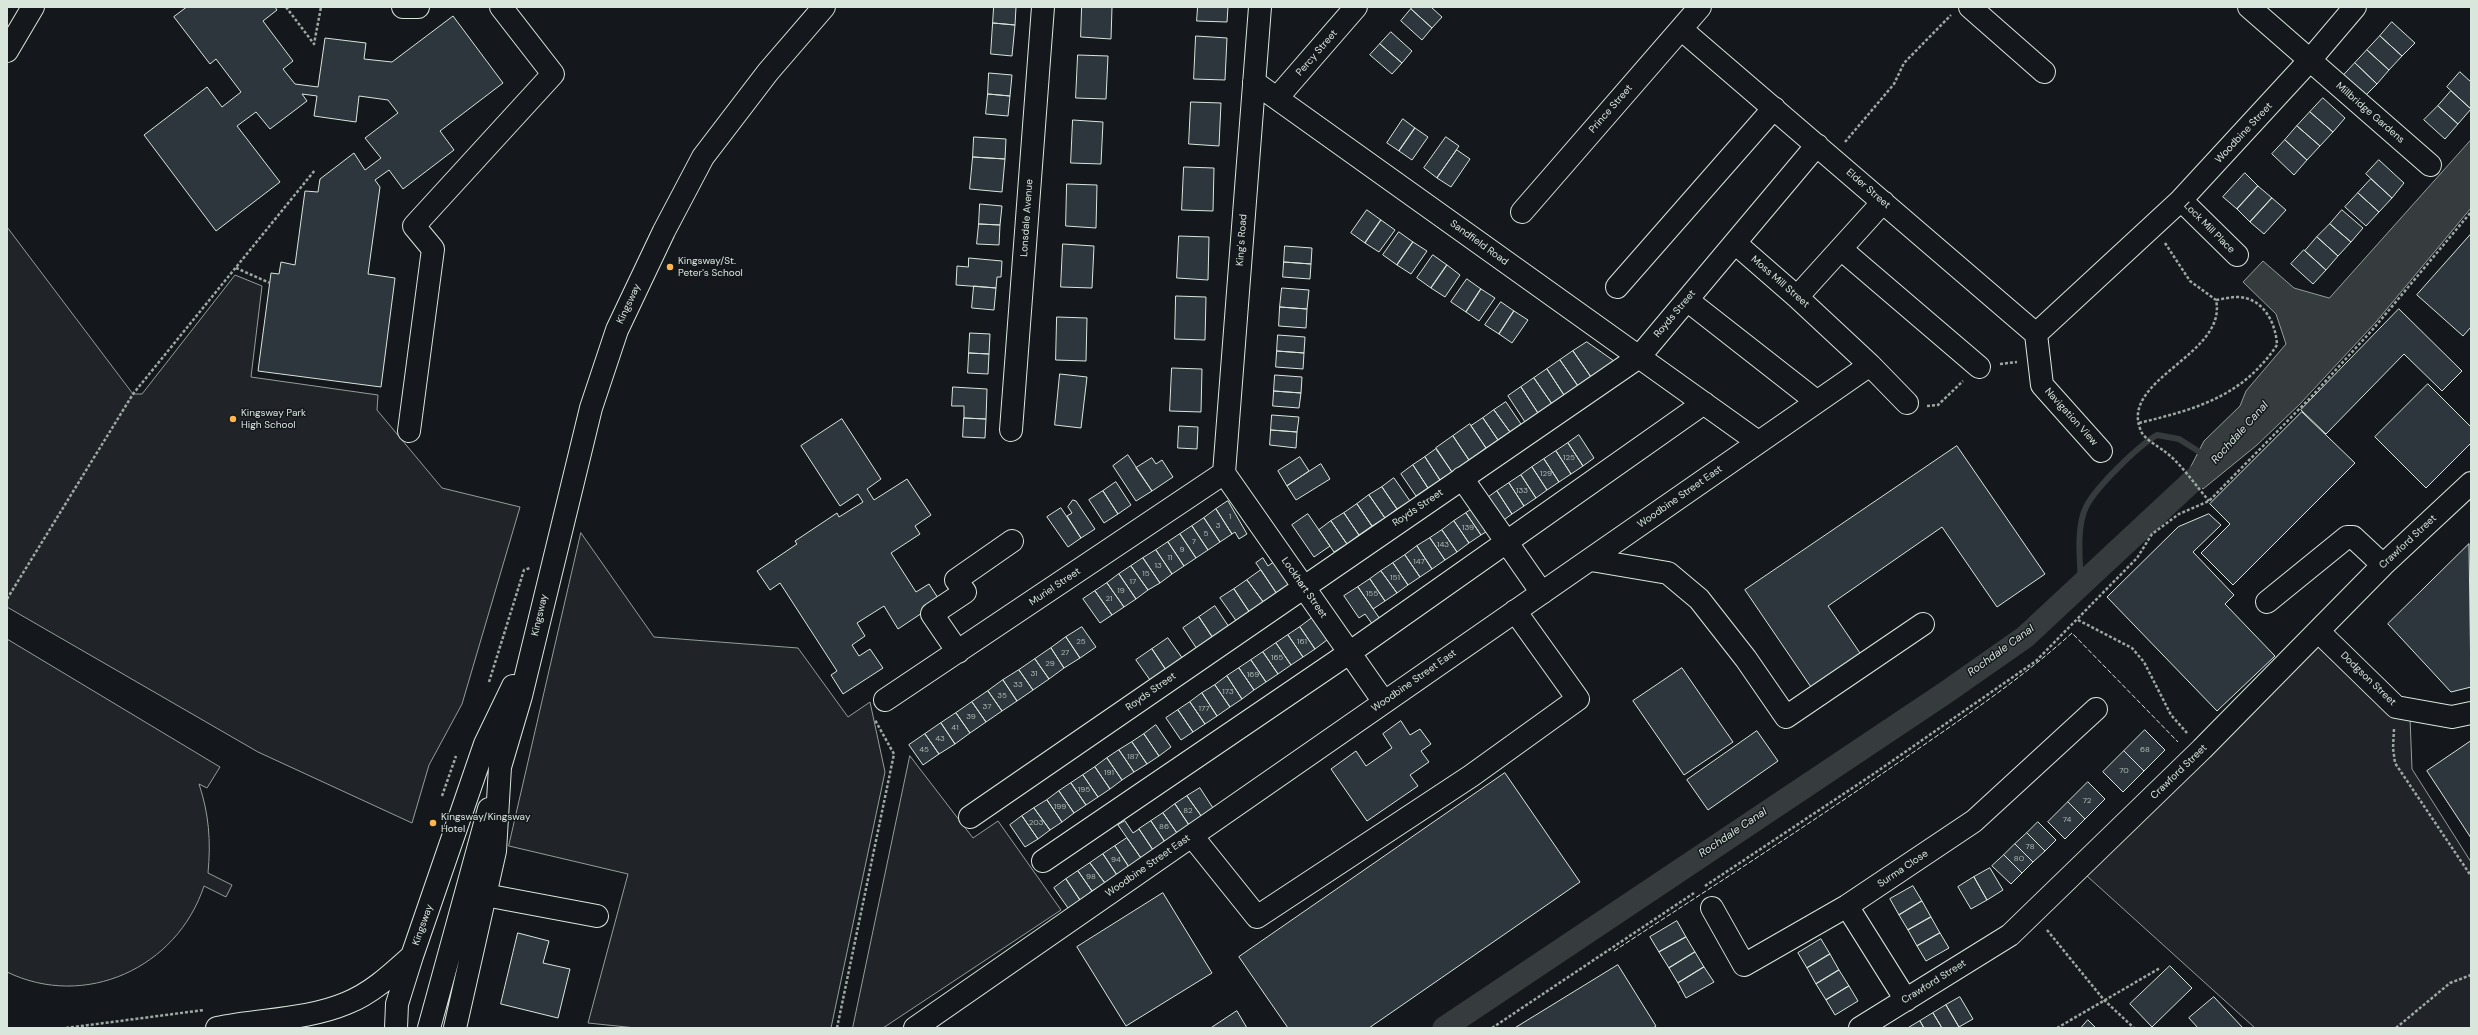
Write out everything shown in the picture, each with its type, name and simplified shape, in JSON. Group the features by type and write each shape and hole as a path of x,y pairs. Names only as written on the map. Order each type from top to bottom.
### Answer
{"main road":[{"path":"7,52 33,7"},
{"path":"403,7 418,7"},
{"path":"410,431 433,249 414,226 553,74 501,7"},
{"name":"Kingsway","path":"455,1028 496,851 500,767 521,696 553,557 591,408 617,330 664,231 703,157 768,72 824,7"},
{"name":"Lonsdale Avenue","path":"1011,430 1043,7"},
{"name":"King's Road","path":"1224,473 1260,7"},
{"name":"Percy Street","path":"1277,98 1356,7"},
{"name":"Prince Street","path":"1522,212 1700,7"},
{"name":"Millbridge Gardens","path":"2249,7 2430,165"},
{"name":"Woodbine Street","path":"2036,334 2181,200 2310,60 2355,7"},
{"path":"1961,10 2044,72"},
{"name":"Elder Street","path":"1681,29 2036,334"},
{"name":"Sandfield Road","path":"1254,82 1758,442"},
{"path":"1617,287 1774,108"},
{"name":"Royds Street","path":"970,817 1303,586 1639,357 1735,243 1824,151"},
{"name":"Lock Mill Place","path":"2181,200 2237,256"},
{"path":"1797,297 1883,202"},
{"name":"Moss Mill Street","path":"1735,243 1825,322 1870,366"},
{"path":"1841,249 1979,367"},
{"path":"1687,300 1816,401"},
{"name":"Navigation View","path":"2036,334 2042,385 2101,451"},
{"path":"1870,366 1907,402"},
{"name":"Woodbine Street East","path":"915,1028 1515,611 1591,560 1816,401 1870,366"},
{"path":"1043,861 1349,653 1704,404"},
{"name":"Lockhart Street","path":"1224,473 1384,702"},
{"name":"Muriel Street","path":"885,700 1224,473"},
{"path":"1462,478 1542,593"},
{"name":"Crawford Street","path":"1860,1028 2010,935 2202,749 2319,632 2383,565 2471,483"},
{"path":"2267,602 2347,537 2353,537 2383,565"},
{"path":"958,652 932,614 965,592 956,580 1012,541"},
{"path":"1591,560 1668,573 1699,599 1746,659 1786,717 1923,624"},
{"path":"1192,836 1257,917 1471,776 1578,699 1515,611"},
{"name":"Dodgson Street","path":"2319,632 2396,707 2452,717 2471,713"},
{"name":"Kingsway","path":"396,1028 397,1004 412,956 485,744 532,647"},
{"name":"Surma Close","path":"1712,908 1744,965 1847,906 1974,821 2096,709"},
{"path":"429,1028 500,767"},
{"path":"485,895 597,916"},
{"path":"1847,906 1906,1000"},
{"path":"212,1019 326,1010 348,1003 386,980 412,956"}],"path":[{"path":"286,7 314,44 321,7"},
{"path":"1824,151 1886,94 1894,84 1904,62 1961,10"},
{"path":"7,599 133,394 316,170"},
{"path":"1702,888 1978,703 2036,661 2078,620 2137,558 2152,534 2179,514 2209,501 2312,396 2374,328 2471,212"},
{"path":"2153,226 2190,281 2216,300 2218,311 2214,325 2200,344 2156,383 2143,399 2139,423 2141,433 2167,452 2209,501"},
{"path":"236,268 270,283"},
{"path":"2139,423 2175,414 2215,400 2235,389 2270,356 2277,345 2272,320 2254,301 2238,297 2216,300"},
{"path":"488,686 524,570 553,557"},
{"path":"2078,620 2132,648 2144,662 2171,715 2202,749"},
{"path":"837,1028 894,754 870,711 885,700"},
{"path":"2396,707 2393,748 2395,763 2471,876"},
{"path":"441,800 457,754"},
{"path":"1492,1028 1695,893"},
{"path":"2032,913 2104,1000 2134,1028"},
{"path":"2056,1028 2160,968"},
{"path":"2396,1028 2450,983 2471,975"},
{"path":"66,1028 138,1017 212,1019"}],"shaded area":[{"path":"7,227 133,394 142,394 235,275 262,286 251,377 378,395 377,410 442,488 520,507 462,704 429,765 412,823 258,752 7,607"},
{"path":"581,533 654,637 798,648 848,717 870,702 885,772 831,1028 636,1028 588,1023 628,874 509,846"},
{"path":"7,639 220,767 207,788 199,784 207,817 209,850 208,873 232,885 226,897 204,886 191,915 173,939 150,959 125,974 96,983 67,986 37,983 7,972"},
{"path":"2318,642 2410,718 2412,769 2471,862 2471,1028 2255,1028 2087,876"},
{"path":"910,756 973,838 998,821 1061,910 883,1028 853,1028"}],"water":[{"path":"2471,140 2471,208 2376,322 2300,404 2257,445 2203,489 2188,472 2204,441 2240,406 2246,391 2286,344 2276,314 2243,282 2263,261 2294,288 2329,298"}],"building":[{"path":"187,7 275,7 277,10 263,21 293,61 283,69 295,84 318,87 325,38 366,43 364,59 392,62 453,16 503,83 440,131 454,150 403,189 389,170 375,180 380,187 368,274 395,278 381,387 258,371 271,273 279,274 281,262 295,265 305,191 318,192 320,179 354,153 365,170 381,158 365,138 398,113 388,100 359,96 356,122 314,116 317,96 302,94 307,101 270,129 256,112 237,126 280,182 216,231 144,135 207,87 222,107 241,92 216,59 210,64 174,17"},
{"path":"994,7 1016,7 1015,25 993,23"},
{"path":"1082,7 1112,7 1111,39 1081,37"},
{"path":"1198,7 1228,7 1227,22 1197,21"},
{"path":"1413,7 1431,7 1442,17 1432,28 1411,9"},
{"path":"1411,9 1432,28 1422,40 1401,21"},
{"path":"2392,22 2415,43 2402,56 2380,36"},
{"path":"993,23 1015,25 1012,56 991,54"},
{"path":"1391,32 1412,51 1402,63 1380,44"},
{"path":"1196,36 1227,38 1225,80 1194,79"},
{"path":"2380,36 2402,56 2389,70 2367,50"},
{"path":"1380,44 1402,63 1392,74 1370,55"},
{"path":"2367,50 2389,70 2377,84 2355,63"},
{"path":"1078,55 1108,56 1106,99 1076,98"},
{"path":"2355,63 2377,84 2364,97 2342,77"},
{"path":"2460,72 2471,82 2471,109 2447,87"},
{"path":"989,73 1012,75 1010,96 988,94"},
{"path":"2451,91 2471,109 2458,124 2438,106"},
{"path":"988,94 1010,96 1008,116 986,114"},
{"path":"2323,98 2345,118 2333,132 2310,112"},
{"path":"1191,102 1221,103 1219,146 1189,144"},
{"path":"2438,106 2458,124 2445,139 2424,120"},
{"path":"2310,112 2333,132 2320,146 2297,126"},
{"path":"1403,119 1415,128 1399,151 1387,143"},
{"path":"1073,120 1103,122 1101,164 1071,163"},
{"path":"2297,126 2320,146 2307,160 2285,140"},
{"path":"1415,128 1428,137 1412,160 1399,151"},
{"path":"974,137 1006,139 1005,159 973,157"},
{"path":"1446,137 1459,146 1437,178 1424,168"},
{"path":"2285,140 2307,160 2294,175 2272,154"},
{"path":"1457,150 1470,159 1451,187 1437,178"},
{"path":"973,157 1005,159 1002,192 970,189"},
{"path":"2379,160 2404,183 2392,198 2366,174"},
{"path":"1184,167 1214,168 1213,211 1182,210"},
{"path":"2245,173 2258,186 2237,209 2223,197"},
{"path":"2371,179 2392,198 2379,212 2358,193"},
{"path":"1067,184 1097,185 1096,228 1066,226"},
{"path":"2258,186 2272,198 2250,222 2237,209"},
{"path":"2358,193 2379,212 2366,226 2345,207"},
{"path":"2272,198 2286,210 2264,234 2250,222"},
{"path":"980,204 1002,206 1000,225 979,224"},
{"path":"1367,210 1381,220 1365,243 1351,233"},
{"path":"2342,210 2363,228 2351,242 2330,224"},
{"path":"1381,220 1395,230 1379,252 1365,243"},
{"path":"979,224 1000,225 999,245 977,244"},
{"path":"2330,224 2351,242 2338,256 2317,237"},
{"path":"1399,232 1413,242 1397,265 1383,255"},
{"path":"2471,234 2471,327 2463,336 2417,295"},
{"path":"1179,236 1209,237 1208,280 1177,278"},
{"path":"2317,237 2338,256 2326,270 2305,251"},
{"path":"1413,242 1427,251 1411,274 1397,265"},
{"path":"1063,244 1094,246 1092,288 1061,287"},
{"path":"1285,246 1312,248 1311,264 1284,262"},
{"path":"2304,250 2326,270 2313,284 2291,264"},
{"path":"1433,255 1447,265 1431,288 1417,278"},
{"path":"969,258 1002,261 1001,277 997,277 996,288 956,285 957,266 968,267"},
{"path":"1284,262 1311,264 1310,279 1283,277"},
{"path":"1447,265 1460,275 1445,297 1431,288"},
{"path":"1467,279 1481,289 1466,312 1451,302"},
{"path":"974,286 996,288 994,310 972,308"},
{"path":"1282,288 1309,290 1307,309 1280,307"},
{"path":"1481,289 1495,298 1479,321 1466,312"},
{"path":"1176,296 1206,297 1205,340 1175,339"},
{"path":"1501,302 1514,311 1499,334 1485,325"},
{"path":"1280,307 1307,309 1306,328 1279,326"},
{"path":"2399,309 2462,371 2442,391 2404,354 2326,434 2301,410"},
{"path":"1514,311 1528,320 1512,343 1499,334"},
{"path":"1057,317 1087,318 1086,361 1056,360"},
{"path":"970,333 990,334 989,354 969,353"},
{"path":"1278,335 1305,337 1304,353 1277,351"},
{"path":"1587,342 1614,361 1591,377 1573,351"},
{"path":"1277,351 1304,353 1303,369 1276,367"},
{"path":"1573,351 1591,377 1578,386 1560,360"},
{"path":"969,353 989,354 988,374 968,373"},
{"path":"1560,360 1578,386 1564,395 1547,369"},
{"path":"1172,368 1202,369 1201,412 1170,411"},
{"path":"1547,369 1564,395 1552,404 1534,378"},
{"path":"1060,374 1087,377 1081,428 1055,425"},
{"path":"1275,375 1302,377 1301,393 1274,391"},
{"path":"1534,378 1552,404 1538,413 1521,387"},
{"path":"2428,384 2471,427 2471,443 2426,488 2375,437"},
{"path":"953,387 987,389 986,419 964,418 964,406 952,406"},
{"path":"1521,387 1538,413 1525,422 1508,396"},
{"path":"1274,391 1301,393 1299,408 1273,406"},
{"path":"1506,402 1521,424 1510,432 1494,410"},
{"path":"1494,410 1510,432 1498,440 1483,418"},
{"path":"2302,412 2355,463 2233,585 2201,553 2230,524 2210,504"},
{"path":"1272,415 1299,417 1297,432 1271,430"},
{"path":"964,418 986,419 985,438 963,437"},
{"path":"1483,418 1498,440 1486,448 1471,426"},
{"path":"842,419 881,479 867,489 874,500 907,479 931,515 915,526 920,534 891,553 916,592 929,584 938,598 928,609 898,629 884,606 857,623 865,636 852,645 859,656 870,649 883,668 843,694 831,675 837,671 780,583 770,590 757,571 797,544 795,541 837,513 839,517 863,502 858,494 840,506 801,446"},
{"path":"1470,424 1486,448 1469,460 1453,436"},
{"path":"1179,426 1198,427 1197,449 1178,448"},
{"path":"1271,430 1297,432 1296,448 1270,445"},
{"path":"1579,435 1594,458 1583,466 1568,443"},
{"path":"1453,436 1469,460 1452,472 1436,448"},
{"path":"1568,443 1583,466 1571,474 1556,451"},
{"path":"1957,446 2045,574 1997,607 1942,527 1828,606 1862,656 1813,690 1745,590"},
{"path":"1436,449 1452,472 1440,480 1425,457"},
{"path":"1556,451 1571,474 1559,482 1544,459"},
{"path":"1128,455 1152,491 1136,501 1113,466"},
{"path":"1300,457 1309,471 1287,486 1278,471"},
{"path":"1425,457 1440,480 1428,488 1413,465"},
{"path":"1152,458 1156,464 1162,460 1173,477 1152,491 1136,468"},
{"path":"1544,459 1559,482 1547,490 1532,467"},
{"path":"1321,464 1330,479 1296,500 1287,486"},
{"path":"1413,465 1428,488 1416,496 1401,474"},
{"path":"1532,467 1547,490 1536,498 1521,475"},
{"path":"1521,475 1536,498 1524,506 1509,483"},
{"path":"1394,478 1410,501 1397,509 1382,487"},
{"path":"1116,482 1131,505 1118,514 1103,491"},
{"path":"1509,483 1524,506 1512,514 1497,491"},
{"path":"1382,487 1397,509 1385,518 1369,495"},
{"path":"1103,491 1118,514 1104,523 1089,500"},
{"path":"1497,491 1512,514 1501,522 1486,499"},
{"path":"1369,495 1385,518 1372,526 1357,504"},
{"path":"1073,500 1076,501 1095,529 1081,538 1067,516 1072,513 1068,507"},
{"path":"1228,501 1247,534 1239,539 1235,532 1232,534 1216,509"},
{"path":"1357,504 1372,526 1359,535 1344,513"},
{"path":"1478,505 1494,527 1481,535 1466,513"},
{"path":"1061,508 1081,538 1068,547 1047,517"},
{"path":"1216,509 1232,534 1220,542 1204,518"},
{"path":"1344,513 1359,535 1347,544 1331,521"},
{"path":"1466,513 1481,535 1469,543 1454,521"},
{"path":"1308,514 1330,546 1314,557 1292,525"},
{"path":"2209,514 2221,525 2193,552 2234,595 2225,604 2275,656 2217,711 2107,597 2178,527"},
{"path":"1204,518 1220,542 1208,550 1192,526"},
{"path":"1331,521 1347,544 1334,552 1319,530"},
{"path":"1454,521 1469,543 1457,552 1442,530"},
{"path":"1192,526 1208,550 1196,558 1180,534"},
{"path":"1442,530 1457,552 1445,560 1430,538"},
{"path":"1180,534 1196,558 1184,566 1168,542"},
{"path":"1430,538 1445,560 1432,569 1417,546"},
{"path":"1168,542 1184,566 1172,574 1156,550"},
{"path":"2469,544 2471,687 2451,692 2388,624"},
{"path":"1417,546 1432,569 1420,577 1405,555"},
{"path":"1156,550 1172,574 1160,583 1143,558"},
{"path":"1405,555 1420,577 1408,585 1393,563"},
{"path":"1143,558 1160,583 1148,590 1131,566"},
{"path":"1263,558 1268,566 1275,561 1291,584 1277,594 1256,563"},
{"path":"1393,563 1408,585 1397,593 1381,571"},
{"path":"1131,566 1148,590 1136,599 1119,574"},
{"path":"1261,570 1277,594 1264,603 1247,580"},
{"path":"1381,571 1397,593 1385,601 1370,579"},
{"path":"1119,574 1136,599 1124,607 1107,583"},
{"path":"1370,579 1385,601 1373,609 1358,587"},
{"path":"1247,580 1264,603 1250,613 1234,589"},
{"path":"1107,583 1124,607 1112,615 1095,591"},
{"path":"1358,587 1380,619 1373,625 1365,614 1359,618 1344,596"},
{"path":"1234,589 1250,613 1237,622 1220,598"},
{"path":"1095,591 1112,615 1100,623 1083,599"},
{"path":"1215,606 1229,627 1213,638 1199,617"},
{"path":"1199,617 1213,638 1197,649 1183,628"},
{"path":"1312,618 1327,640 1315,649 1300,627"},
{"path":"1082,627 1096,647 1080,658 1066,637"},
{"path":"1300,627 1315,649 1303,657 1288,635"},
{"path":"1288,635 1303,657 1291,665 1276,643"},
{"path":"1066,637 1080,658 1064,668 1051,648"},
{"path":"1168,638 1183,659 1166,670 1152,649"},
{"path":"1276,643 1291,665 1278,674 1263,652"},
{"path":"1051,648 1064,668 1049,679 1035,659"},
{"path":"1152,649 1166,670 1150,680 1136,660"},
{"path":"1263,652 1278,674 1266,682 1251,660"},
{"path":"1035,659 1049,679 1033,690 1019,670"},
{"path":"1251,660 1266,682 1254,690 1239,668"},
{"path":"1239,668 1254,690 1242,699 1227,676"},
{"path":"1682,668 1733,742 1684,775 1633,701"},
{"path":"1019,670 1033,690 1017,701 1003,680"},
{"path":"1227,676 1242,699 1230,707 1215,685"},
{"path":"1003,680 1017,701 1002,711 988,691"},
{"path":"1215,685 1230,707 1217,716 1202,693"},
{"path":"988,691 1002,711 986,722 972,702"},
{"path":"1202,693 1217,716 1205,724 1190,702"},
{"path":"972,702 986,722 970,733 956,713"},
{"path":"1190,702 1205,724 1193,732 1178,710"},
{"path":"1178,710 1193,732 1181,740 1166,718"},
{"path":"956,713 970,733 955,744 941,723"},
{"path":"1401,721 1410,735 1420,729 1431,744 1421,751 1429,762 1410,775 1418,786 1367,821 1331,769 1356,751 1366,766 1392,748 1383,734"},
{"path":"941,723 955,744 939,754 925,734"},
{"path":"1156,725 1171,747 1159,756 1144,734"},
{"path":"2145,730 2165,750 2144,771 2124,751"},
{"path":"1757,731 1778,761 1708,810 1687,780"},
{"path":"925,734 939,754 923,765 909,745"},
{"path":"1144,734 1159,756 1147,764 1132,742"},
{"path":"2471,741 2471,838 2427,771"},
{"path":"1132,742 1147,764 1134,772 1119,750"},
{"path":"1119,750 1134,772 1122,780 1107,758"},
{"path":"2124,751 2144,771 2123,792 2103,772"},
{"path":"1107,758 1122,780 1110,789 1095,767"},
{"path":"1095,767 1110,789 1098,797 1083,775"},
{"path":"1505,773 1580,882 1369,1028 1288,1028 1239,957"},
{"path":"1083,775 1098,797 1086,805 1071,783"},
{"path":"2088,782 2105,799 2085,819 2068,802"},
{"path":"1071,783 1086,805 1074,813 1059,791"},
{"path":"1200,788 1213,808 1202,817 1187,796"},
{"path":"1059,791 1074,813 1062,822 1047,800"},
{"path":"1187,796 1202,817 1189,825 1175,804"},
{"path":"1047,800 1062,822 1050,830 1034,808"},
{"path":"2068,802 2085,819 2065,839 2048,822"},
{"path":"1175,804 1189,825 1177,833 1163,813"},
{"path":"1034,808 1050,830 1038,839 1022,816"},
{"path":"1163,813 1177,833 1165,842 1151,821"},
{"path":"1022,816 1038,839 1025,847 1010,825"},
{"path":"1125,821 1133,833 1139,829 1153,850 1141,858 1118,825"},
{"path":"1151,821 1165,842 1153,850 1139,829"},
{"path":"2038,822 2056,840 2045,851 2027,833"},
{"path":"2027,833 2045,851 2033,862 2015,844"},
{"path":"1127,838 1141,858 1129,867 1115,846"},
{"path":"2015,844 2033,862 2022,873 2004,855"},
{"path":"1115,846 1129,867 1117,875 1103,854"},
{"path":"1103,854 1117,875 1105,883 1090,863"},
{"path":"2004,855 2022,873 2011,884 1992,866"},
{"path":"1090,863 1105,883 1092,891 1078,871"},
{"path":"1990,868 2003,890 1987,900 1974,877"},
{"path":"1078,871 1092,891 1080,900 1066,879"},
{"path":"1974,877 1987,900 1971,909 1958,887"},
{"path":"1066,879 1080,900 1068,908 1054,888"},
{"path":"1913,886 1922,901 1899,915 1890,899"},
{"path":"1163,893 1212,973 1126,1026 1077,947"},
{"path":"1922,901 1931,917 1908,930 1899,915"},
{"path":"1931,917 1940,933 1917,946 1908,930"},
{"path":"1677,921 1686,937 1659,952 1650,937"},
{"path":"518,933 549,941 543,963 570,969 558,1018 501,1004"},
{"path":"1940,933 1949,948 1926,961 1917,946"},
{"path":"1686,937 1695,952 1669,968 1659,952"},
{"path":"1821,939 1830,954 1807,968 1798,953"},
{"path":"1695,952 1704,967 1678,983 1669,968"},
{"path":"1830,954 1839,970 1816,984 1807,968"},
{"path":"1618,965 1656,1026 1653,1028 1515,1028"},
{"path":"2170,966 2192,988 2152,1027 2130,1004"},
{"path":"1704,967 1714,982 1686,998 1678,983"},
{"path":"1839,970 1849,986 1826,1000 1816,984"},
{"path":"1849,986 1858,1001 1835,1015 1826,1000"},
{"path":"1960,997 1973,1019 1959,1027 1946,1005"},
{"path":"2214,997 2243,1028 2198,1028 2189,1018"},
{"path":"1946,1005 1959,1027 1958,1028 1942,1028 1933,1013"},
{"path":"1237,1011 1247,1028 1211,1028"},
{"path":"1933,1013 1942,1028 1924,1028 1920,1021"},
{"path":"2088,1020 2096,1028 2081,1028"},
{"path":"1920,1021 1924,1028 1908,1028"}],"waterway":[{"path":"2081,583 2079,544 2083,515 2091,499 2108,478 2139,448 2157,435 2179,439 2206,456"},
{"name":"Rochdale Canal","path":"1444,1028 1945,693 2025,637 2218,457"}],"fence":[{"path":"1614,951 1872,781 1950,727 2033,666 2072,633 2178,742"}],"place":[{"name":"Kingsway/St. Peter's School","path":"670,267"},
{"name":"Kingsway Park High School","path":"233,419"},
{"name":"Kingsway/Kingsway Hotel","path":"433,823"}]}
